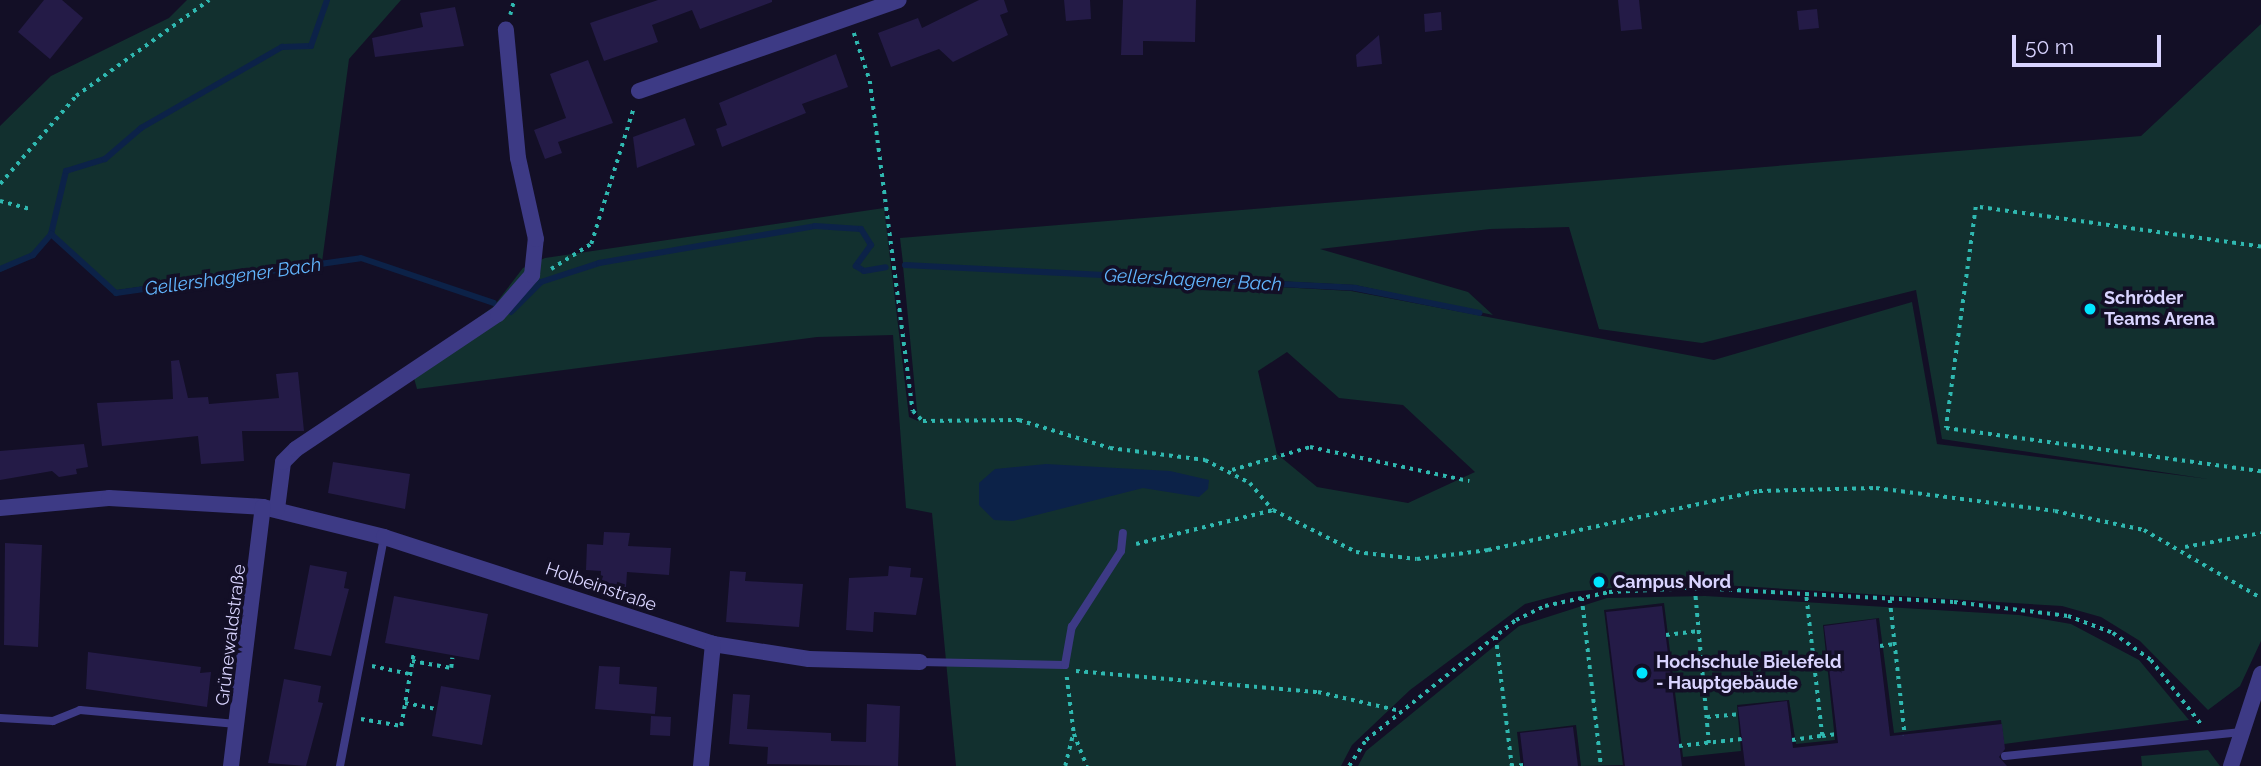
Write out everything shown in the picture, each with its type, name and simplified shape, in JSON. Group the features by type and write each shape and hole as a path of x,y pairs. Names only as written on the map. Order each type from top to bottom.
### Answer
{"street":[{"path":"639,91 899,0"},
{"path":"270,508 284,462 296,449 498,314 532,275 536,239 518,158 506,30"},
{"name":"Holbeinstraße","path":"0,508 109,498 270,508 384,537 713,644 809,659 920,662"},
{"name":"Grünewaldstraße","path":"231,766 240,724 270,508"},
{"path":"701,766 713,644"},
{"path":"2231,766 2261,674"}],"lane":[{"path":"920,662 1065,665 1072,627 1121,551 1124,533"},
{"path":"340,766 356,663 384,537"},
{"path":"0,718 53,721 80,710 240,724"},
{"path":"2006,755 2242,732"}],"path":[{"path":"0,184 76,96 209,0"},
{"path":"849,17 870,81 913,411 923,421 1019,420 1098,445 1205,460 1232,470 1273,510 1356,552 1417,559 1488,550 1759,491 1876,488 2055,511 2144,530 2183,548 2261,598"},
{"path":"532,275 565,264 592,244 639,91"},
{"path":"0,201 29,209"},
{"path":"2261,247 1976,207 1946,428 2261,471"},
{"path":"1232,470 1310,447 1469,481"},
{"path":"1121,551 1273,510"},
{"path":"2183,548 2261,533"},
{"path":"1695,588 1709,743"},
{"path":"1349,766 1366,740 1401,711 1496,637 1545,606 1582,598 1695,588 2021,607 2113,633 2151,660 2207,735"},
{"path":"1806,596 1822,736"},
{"path":"1582,598 1601,766"},
{"path":"1889,600 1905,735"},
{"path":"1666,635 1697,631"},
{"path":"1496,637 1511,766 1524,765"},
{"path":"1880,646 1895,644"},
{"path":"348,717 401,726 414,651"},
{"path":"412,661 451,668 452,658"},
{"path":"356,663 410,674"},
{"path":"1065,665 1082,674 1318,692 1401,711"},
{"path":"1065,665 1074,732 1087,766"},
{"path":"405,703 435,709"},
{"path":"1707,718 1739,713"},
{"path":"1065,766 1074,732"},
{"path":"1792,740 1837,734"},
{"path":"1679,746 1742,739"}],"green space":[{"path":"187,0 401,0 349,59 322,262 110,291 52,237 35,256 0,272 0,126 51,76 169,18"},
{"name":"Campus Nord","path":"2261,24 2261,641 2240,686 2208,710 2140,641 2101,617 2062,606 1673,582 1570,592 1525,604 1410,690 1352,745 1341,766 956,766 932,513 906,508 893,335 817,337 417,389 411,367 493,307 523,268 545,258 884,208 909,417 918,421 903,266 1351,291 1714,360 1912,302 1937,444 2208,479 1942,439 1916,290 1702,343 1599,329 1569,227 1490,229 1320,249 1468,292 1493,315 1355,285 903,263 900,238 2141,136","holes":["1287,352 1339,398 1403,405 1475,472 1408,503 1317,487 1277,454 1258,371"]},
{"path":"1705,596 2019,615 2071,624 2139,660 2189,720 2004,744 2001,720 1894,733 1879,618 1823,625 1835,740 1796,744 1789,700 1737,705 1741,751 1683,757 1664,603 1604,610 1623,765 1581,766 1576,725 1517,732 1521,766 1358,766 1366,751 1519,626 1607,598"},
{"path":"2208,750 2220,766 2142,766 2141,756"}],"water":[{"path":"1046,464 1170,471 1209,480 1208,489 1199,497 1143,488 1013,521 994,520 979,505 979,483 995,469"}],"building":[{"path":"44,0 62,0 83,18 50,59 18,32"},
{"path":"658,0 772,2 700,29 692,10 652,25 658,42 604,61 590,23"},
{"path":"979,0 1004,0 1008,12 1000,15 1008,35 953,62 939,49 891,67 878,33 918,18 922,28"},
{"path":"1064,0 1090,0 1091,19 1066,21"},
{"path":"1123,0 1196,0 1195,42 1143,41 1143,55 1121,55"},
{"path":"1618,0 1639,0 1642,29 1621,31"},
{"path":"455,7 464,46 375,57 372,38 423,27 420,13"},
{"path":"1817,9 1819,28 1799,30 1797,11"},
{"path":"1441,12 1442,30 1425,32 1424,14"},
{"path":"1379,35 1382,64 1357,67 1356,55"},
{"path":"836,54 848,87 802,104 806,113 722,147 716,129 727,125 719,103"},
{"path":"588,60 613,123 558,142 562,153 545,159 534,130 566,118 550,74"},
{"path":"685,118 695,145 637,168 633,137"},
{"path":"179,360 188,398 208,397 209,404 279,398 276,374 298,372 304,431 242,431 244,461 201,464 198,436 102,446 97,403 173,399 171,361"},
{"path":"84,444 88,467 76,469 77,474 59,477 52,471 0,480 0,451"},
{"path":"333,462 410,474 405,509 328,493"},
{"path":"604,532 630,533 628,546 671,548 669,575 627,572 626,587 600,585 601,571 586,570 587,544 603,545"},
{"path":"5,543 42,545 38,647 4,645"},
{"path":"310,565 347,572 344,588 349,589 331,656 294,649"},
{"path":"889,566 911,568 910,577 923,578 916,615 874,612 873,632 846,630 849,578 888,576"},
{"path":"730,571 746,572 745,581 803,584 799,627 726,622"},
{"path":"394,596 488,614 479,660 385,643"},
{"path":"1662,606 1682,766 1625,766 1606,612"},
{"name":"Hochschule Bielefeld - Hauptgebäude","path":"1876,619 1890,736 2002,724 2005,749 1999,757 2007,766 1745,766 1738,707 1787,701 1793,748 1838,743 1824,626"},
{"path":"88,652 201,667 200,673 211,672 207,707 86,689"},
{"path":"599,666 620,667 619,684 657,687 655,714 595,709"},
{"path":"284,679 321,686 318,702 323,703 306,766 268,763"},
{"path":"441,686 491,695 482,745 432,736"},
{"path":"733,694 750,695 747,729 831,733 831,741 866,742 867,704 900,706 898,766 767,764 768,747 729,744"},
{"path":"651,716 671,717 670,736 650,735"},
{"path":"1573,727 1578,766 1524,766 1520,733"}],"waterway":[{"path":"51,234 66,171 105,159 141,128 282,47 311,46 327,0"},
{"name":"Gellershagener Bach","path":"511,312 541,282 599,263 815,226 861,229 871,245 856,266 864,271 886,267"},
{"name":"Gellershagener Bach","path":"0,269 33,255 51,234 116,293 361,258 494,303"},
{"name":"Gellershagener Bach","path":"905,265 1355,288 1480,313"}],"place":[{"name":"Schröder Teams Arena","path":"2090,309"},
{"name":"Campus Nord","path":"1599,582"},
{"name":"Hochschule Bielefeld - Hauptgebäude","path":"1642,673"}]}
